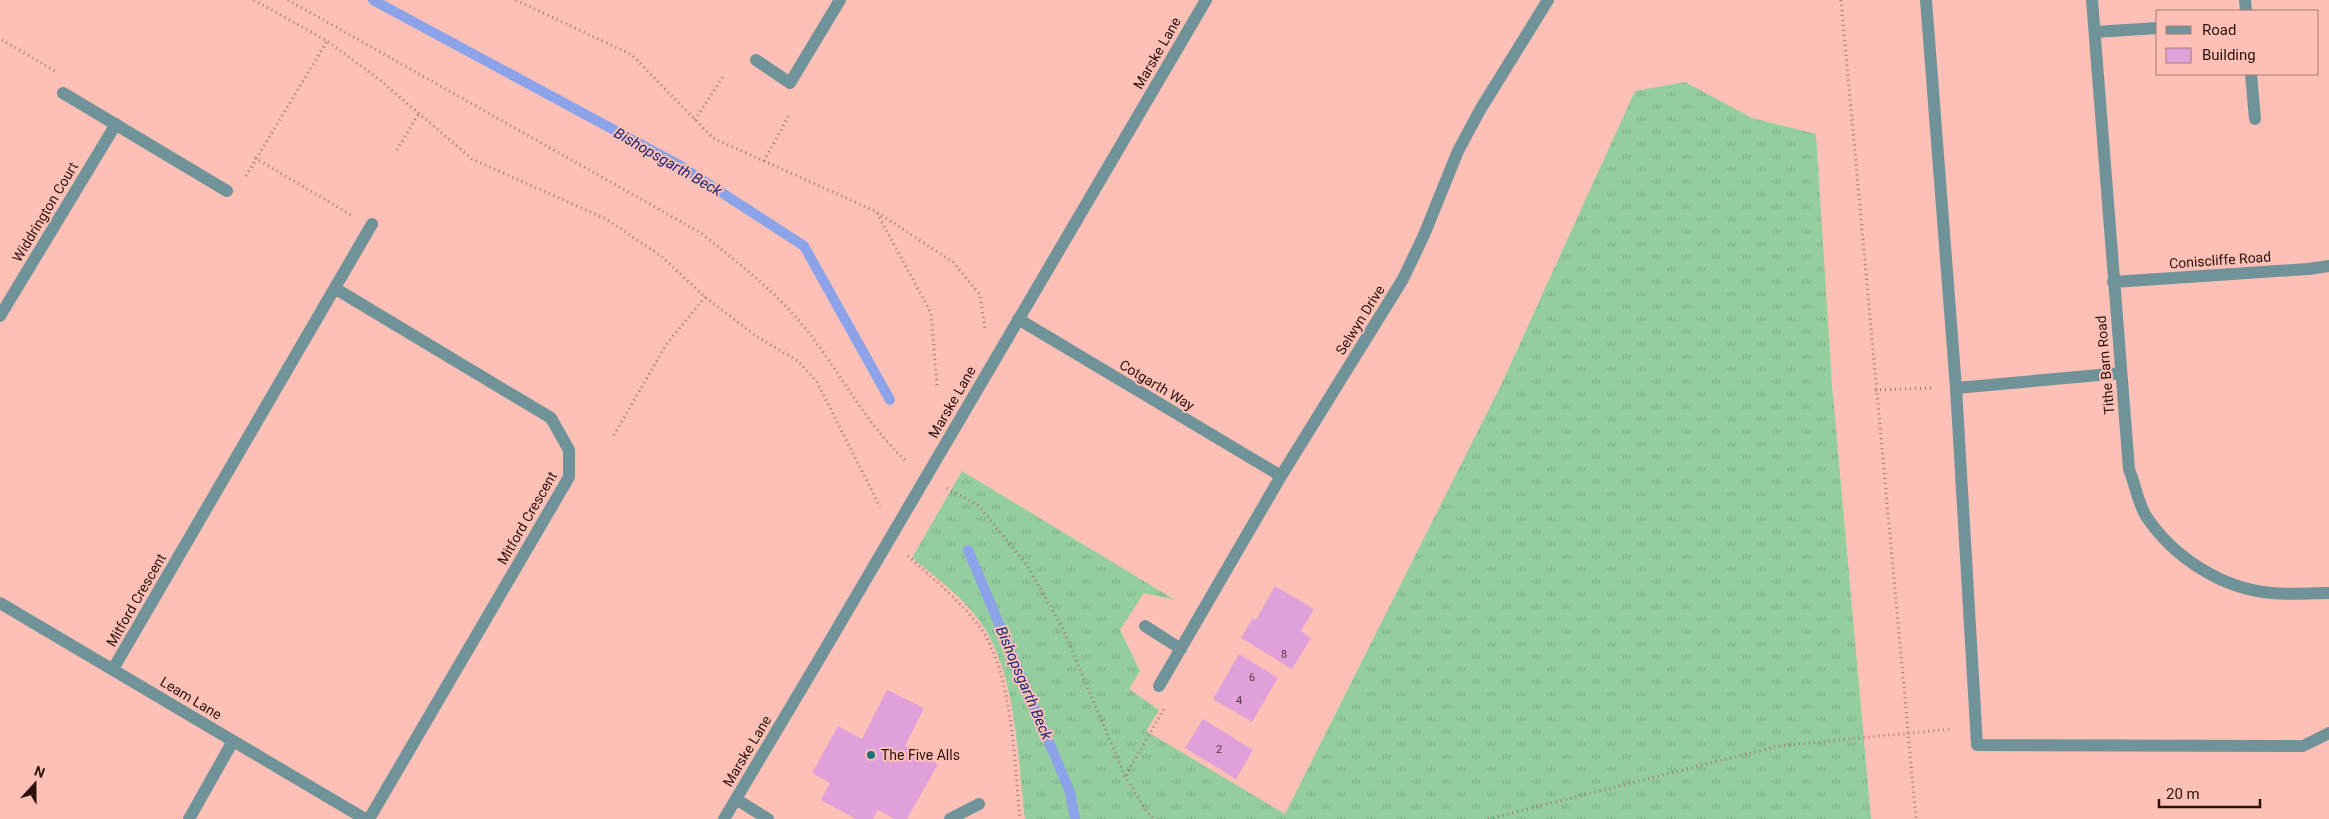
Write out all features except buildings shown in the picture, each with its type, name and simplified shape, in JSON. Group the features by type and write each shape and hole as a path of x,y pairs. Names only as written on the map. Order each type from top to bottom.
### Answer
{"street":[{"path":"756,60 790,83 840,0"},
{"name":"Marske Lane","path":"724,819 1206,0"},
{"name":"Selwyn Drive","path":"1159,686 1281,476 1403,279 1424,235 1458,151 1480,110 1548,0"},
{"path":"1926,0 1956,388 1977,745 2303,746 2329,734"},
{"name":"Tithe Barn Road","path":"2092,0 2129,469 2146,515 2172,548 2197,567 2230,584 2271,593 2329,593"},
{"path":"2095,32 2156,28"},
{"path":"2251,75 2255,119"},
{"path":"63,93 227,191"},
{"name":"Widdrington Court","path":"0,316 116,124"},
{"name":"Mitford Crescent","path":"113,669 336,289 372,224"},
{"name":"Coniscliffe Road","path":"2114,282 2329,266"},
{"name":"Mitford Crescent","path":"336,289 551,418 569,450 569,477 367,819"},
{"name":"Cotgarth Way","path":"1018,319 1281,476"},
{"path":"1956,388 2121,373"},
{"name":"Leam Lane","path":"0,603 367,819"},
{"path":"1145,626 1182,649"},
{"path":"188,819 233,741"},
{"path":"736,800 768,819"},
{"path":"950,819 979,804"}],"path":[{"path":"254,0 327,41 381,81 472,159 606,219 661,256 704,297 756,336 798,361 817,382 894,531 902,551 946,591 988,641 1001,675 1010,723 1020,819"},
{"path":"288,0 701,234 754,276 793,314 824,353 872,425 911,466"},
{"path":"516,0 632,55 713,138 875,211 953,262 980,295 985,328"},
{"path":"1841,0 1875,390 1916,819"},
{"path":"2,40 61,74 63,93"},
{"path":"242,182 327,41"},
{"path":"694,120 724,75"},
{"path":"397,150 419,113"},
{"path":"764,161 789,116"},
{"path":"255,158 356,218"},
{"path":"875,211 931,313 937,386"},
{"path":"614,435 666,345 704,297"},
{"path":"1875,390 1956,388"},
{"path":"942,485 979,506 1026,564 1062,627 1125,776 1154,819"},
{"path":"1125,776 1164,709"},
{"path":"1488,819 1778,746 1976,727"}],"green space":[{"path":"1685,82 1752,118 1816,134 1832,385 1871,819 1025,819 1013,715 1001,664 992,641 979,620 964,602 912,558 962,471 1175,600 1144,593 1120,630 1140,671 1129,689 1159,710 1146,731 1285,814 1501,385 1635,91"}],"waterway":[{"name":"Bishopsgarth Beck","path":"373,0 679,165 804,246 890,400"},
{"name":"Bishopsgarth Beck","path":"968,550 1070,792 1075,819"}],"place":[{"name":"The Five Alls","path":"871,755"}]}
